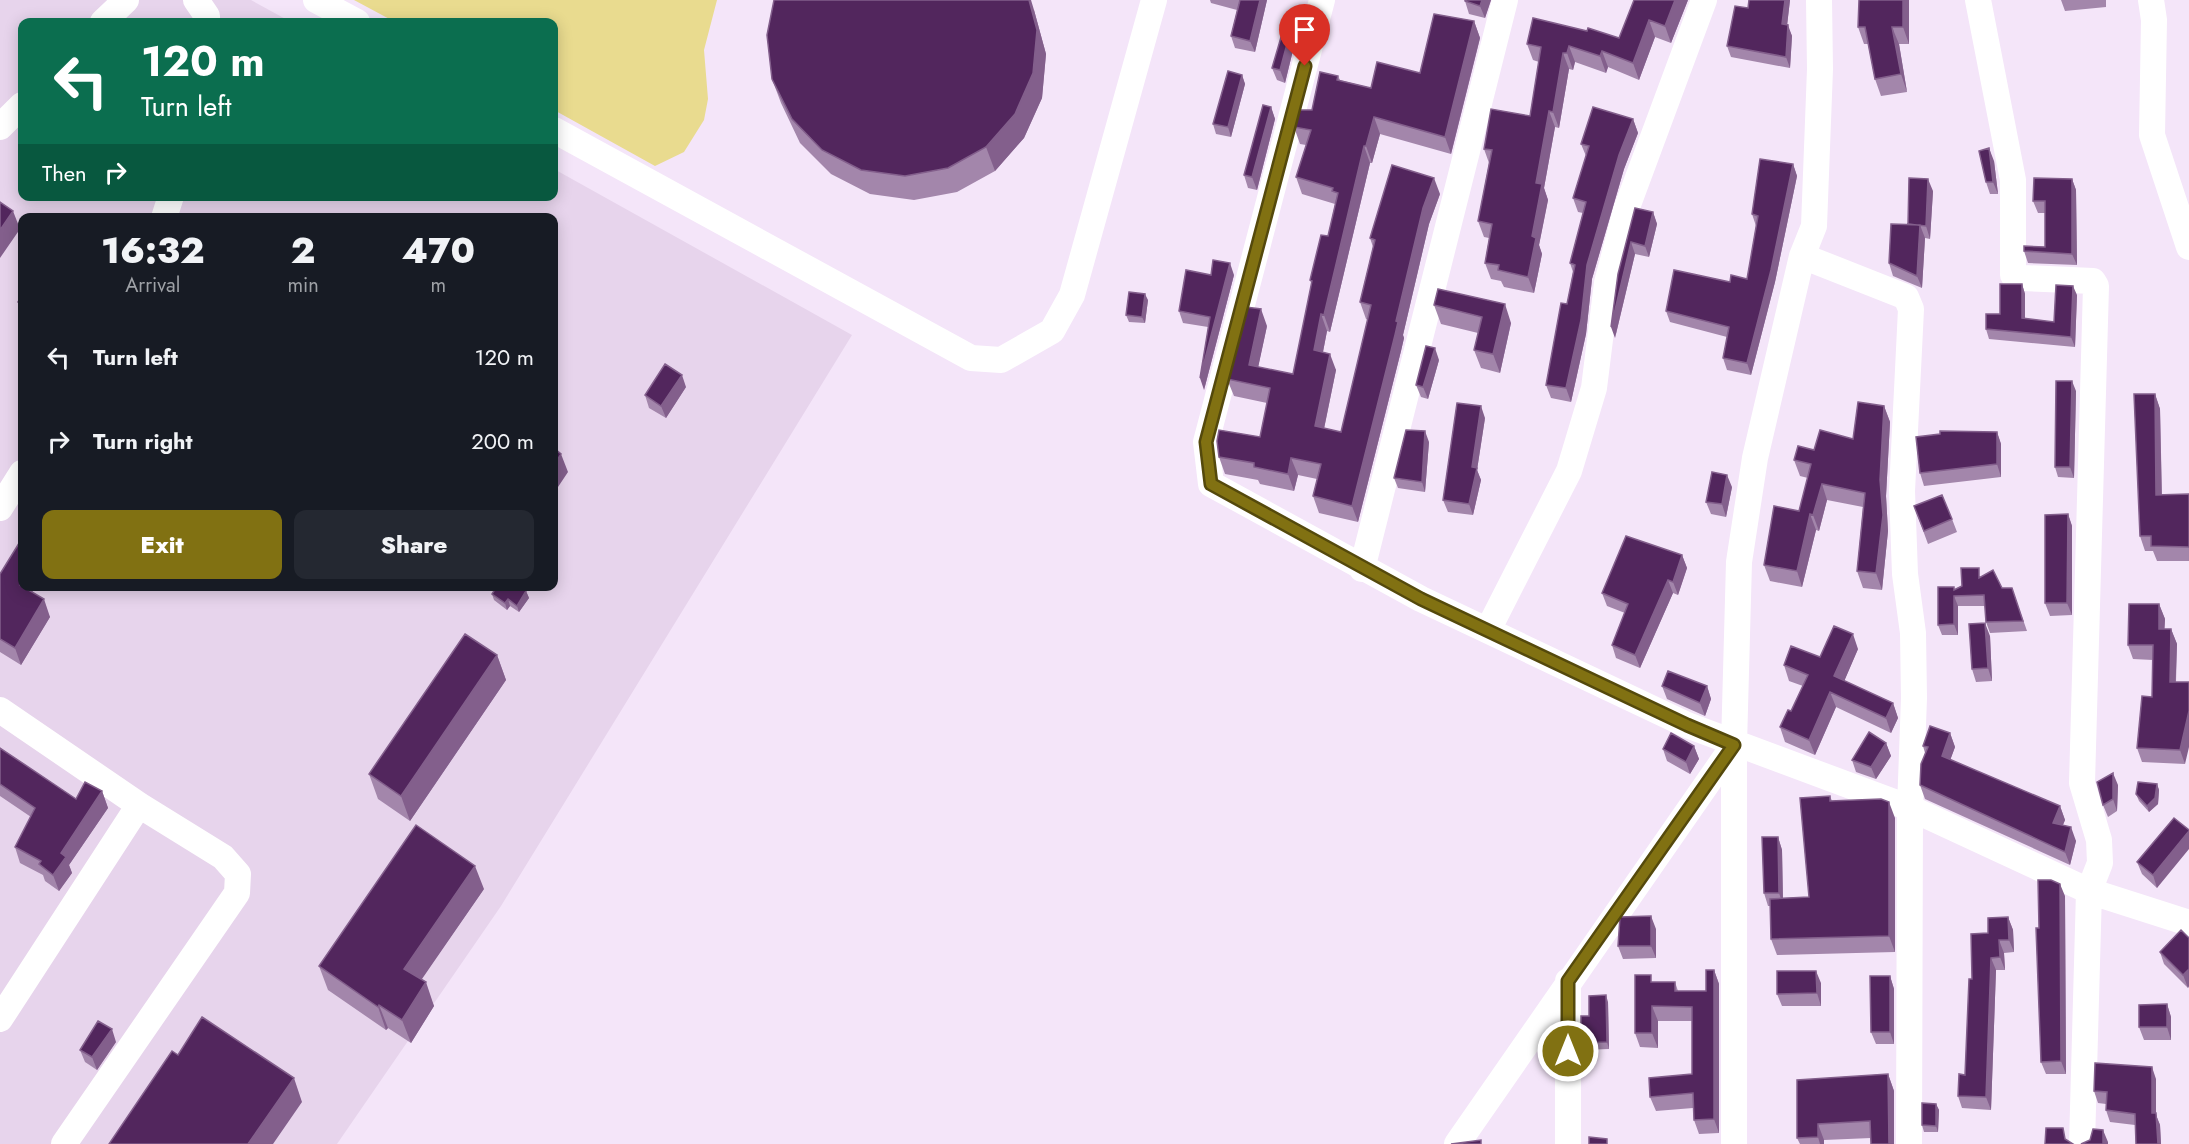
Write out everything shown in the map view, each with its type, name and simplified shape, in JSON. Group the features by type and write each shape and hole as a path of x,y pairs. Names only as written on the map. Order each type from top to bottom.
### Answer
{"street":[{"path":"108,18 126,0"},
{"path":"196,0 207,18"},
{"path":"316,0 350,18"},
{"path":"558,132 971,358 1001,360 1052,331 1072,295 1154,0"},
{"path":"1322,0 1206,442 1211,484 1362,569 1687,725 1734,745 1910,808 2089,891 2189,923"},
{"path":"1362,569 1505,0"},
{"path":"1488,630 1569,471 1594,388 1607,283 1626,210 1704,0"},
{"path":"1734,1144 1734,745 1738,562 1755,458 1802,256 1814,226 1820,69 1819,0"},
{"path":"1978,0 2013,180 2013,275 2023,278 2093,281 2096,286 2082,783 2099,840 2100,863 2089,891 2082,1144"},
{"path":"2151,0 2154,20 2152,135 2189,247"},
{"path":"0,127 18,109"},
{"path":"1802,256 1906,297 1911,309 1902,491 1905,574 1913,633 1914,698 1910,808 1909,1144"},
{"path":"0,508 18,479"},
{"path":"0,710 139,805 223,857 238,874 237,893 64,1144"},
{"path":"1457,1144 1734,745"},
{"path":"0,1019 139,805"},
{"path":"1568,981 1568,1144"}],"shaded area":[{"path":"0,0 251,0 284,18 18,18 18,201 558,201 558,171 852,335 501,906 337,1144 0,1144"},
{"path":"354,0 717,0 704,50 708,99 704,120 684,152 655,166 558,112 558,18 388,18"}],"building":[{"path":"774,0 1029,0 1037,30 1033,73 1015,114 986,147 948,168 905,176 861,170 822,150 792,119 772,79 767,35"},
{"path":"1240,0 1260,0 1250,41 1231,36"},
{"path":"1465,0 1482,0 1480,6"},
{"path":"1634,0 1675,0 1665,26 1649,20 1633,63 1602,51 1600,56 1569,46 1567,53 1563,53 1553,112 1549,111 1536,183 1542,184 1532,236 1536,238 1528,277 1498,270 1499,265 1485,263 1492,224 1478,221 1492,150 1484,149 1491,109 1530,116 1541,47 1527,44 1533,18 1587,31 1588,28 1619,38"},
{"path":"1749,0 1785,0 1782,24 1788,25 1786,57 1727,46 1735,6 1748,8"},
{"path":"1859,0 1903,0 1903,27 1892,27 1901,74 1875,79 1865,27 1858,27"},
{"path":"1434,14 1474,21 1445,137 1374,117 1366,146 1364,146 1314,350 1330,354 1315,426 1341,432 1371,305 1360,302 1375,240 1370,238 1392,165 1434,178 1423,208 1396,321 1398,322 1395,335 1352,506 1313,496 1321,464 1291,458 1288,474 1254,467 1254,463 1219,457 1217,441 1219,430 1260,437 1270,388 1227,379 1246,307 1261,309 1249,365 1293,374 1312,281 1310,280 1321,235 1328,236 1338,193 1332,191 1333,188 1296,177 1311,130 1294,127 1298,110 1312,110 1320,72 1338,76 1337,80 1371,88 1377,62 1420,73"},
{"path":"1284,27 1291,29 1280,70 1272,68"},
{"path":"1228,71 1242,75 1228,127 1213,124"},
{"path":"1263,105 1271,107 1252,177 1244,175"},
{"path":"1593,107 1633,119 1619,155 1587,265 1581,320 1566,388 1546,385 1561,303 1567,304 1575,265 1570,263 1586,202 1573,198 1589,146 1581,144"},
{"path":"1989,148 1993,182 1986,182 1979,151"},
{"path":"1760,159 1793,164 1771,270 1747,363 1723,358 1729,327 1666,311 1674,270 1730,282 1731,275 1747,279 1758,216 1752,214"},
{"path":"1909,178 1928,179 1926,226 1908,224"},
{"path":"2034,178 2072,179 2072,254 2024,251 2024,246 2045,247 2045,201 2033,201"},
{"path":"0,202 13,211 0,230"},
{"path":"1635,208 1653,212 1645,246 1631,242 1611,327 1618,274"},
{"path":"1891,224 1920,225 1917,276 1889,263"},
{"path":"1213,260 1230,263 1200,378 1210,317 1179,311 1186,270 1211,275"},
{"path":"2000,284 2022,284 2022,318 2054,322 2056,285 2073,286 2071,337 1986,329 1986,314 2000,314"},
{"path":"1438,289 1505,304 1493,354 1474,350 1482,317 1434,305"},
{"path":"1129,292 1145,294 1142,317 1126,315"},
{"path":"1426,346 1435,348 1423,387 1416,385"},
{"path":"665,364 682,375 661,406 645,395"},
{"path":"2056,381 2072,381 2070,467 2055,467"},
{"path":"2134,394 2155,394 2156,495 2189,494 2189,547 2151,546 2151,536 2140,536"},
{"path":"1858,402 1884,406 1880,480 1883,515 1876,573 1857,571 1865,493 1822,484 1813,515 1810,514 1797,571 1764,565 1774,506 1799,511 1811,464 1794,460 1798,446 1814,450 1820,430 1853,439"},
{"path":"1457,403 1481,406 1472,467 1477,468 1469,504 1443,500"},
{"path":"1406,430 1425,431 1422,482 1394,478"},
{"path":"1940,431 1997,432 1997,464 1920,473 1916,437 1940,434"},
{"path":"1712,472 1727,475 1722,504 1706,502"},
{"path":"1942,495 1952,519 1924,531 1914,506"},
{"path":"2068,514 2067,603 2045,603 2045,515"},
{"path":"1626,536 1682,555 1673,582 1668,580 1635,655 1612,645 1628,604 1602,593"},
{"path":"18,545 18,591 30,591 44,599 15,648 0,639 0,574"},
{"path":"1961,568 1979,568 1979,578 1993,570 2002,588 2012,588 2023,621 1986,622 1984,595 1954,596 1954,624 1938,625 1938,587 1954,587 1954,590 1962,586"},
{"path":"494,591 526,591 517,606 508,599 505,603 492,594"},
{"path":"2129,604 2159,604 2159,629 2171,629 2170,682 2189,682 2189,711 2180,750 2137,748 2142,696 2152,697 2153,645 2128,645"},
{"path":"1985,623 1988,668 1972,669 1969,624"},
{"path":"1834,626 1853,634 1834,676 1893,703 1886,718 1830,692 1809,740 1780,727 1788,710 1791,711 1808,675 1784,665 1791,646 1820,657"},
{"path":"465,634 497,655 401,796 369,774"},
{"path":"1668,671 1707,686 1700,703 1662,686"},
{"path":"1930,726 1950,733 1942,756 2060,806 2053,823 2071,827 2065,852 1920,785 1921,764 1928,747 1923,746"},
{"path":"1869,732 1886,743 1871,767 1852,760"},
{"path":"1671,733 1694,746 1686,762 1663,749"},
{"path":"0,748 76,799 85,782 102,791 61,853 66,857 53,875 39,864 41,861 15,847 35,808 0,784"},
{"path":"2113,773 2113,799 2103,805 2097,782"},
{"path":"2138,782 2157,784 2155,798 2147,806 2136,794"},
{"path":"1830,796 1830,801 1881,799 1889,802 1889,936 1771,939 1770,899 1809,897 1800,798"},
{"path":"2174,818 2189,831 2153,875 2137,862"},
{"path":"416,825 475,866 404,969 426,982 402,1020 379,1005 378,1007 319,966"},
{"path":"1762,837 1778,837 1779,893 1764,893"},
{"path":"2038,880 2051,880 2060,884 2061,1061 2041,1062 2036,928 2039,928"},
{"path":"1651,916 1651,946 1618,946 1620,917"},
{"path":"2008,917 2009,940 1999,940 2000,957 1991,958 1986,1097 1958,1096 1959,1074 1965,1075 1969,979 1972,979 1971,934 1988,933 1988,918"},
{"path":"2181,930 2189,938 2189,969 2183,975 2160,952"},
{"path":"1706,970 1714,970 1714,1119 1694,1120 1693,1093 1650,1097 1649,1078 1692,1074 1692,1007 1652,1006 1652,1033 1635,1033 1635,975 1651,975 1651,982 1675,982 1675,991 1706,991"},
{"path":"1777,971 1816,971 1817,993 1777,994"},
{"path":"1870,976 1890,976 1890,1032 1871,1032"},
{"path":"1606,995 1607,1042 1581,1043 1581,1016 1589,1016 1589,996"},
{"path":"2167,1004 2167,1027 2139,1027 2139,1005"},
{"path":"202,1017 294,1078 248,1144 109,1144 172,1051 178,1055"},
{"path":"98,1021 112,1029 92,1057 80,1050"},
{"path":"2095,1063 2152,1067 2152,1113 2156,1113 2158,1144 2136,1144 2135,1114 2106,1110 2107,1092 2094,1091"},
{"path":"1888,1074 1889,1144 1871,1144 1870,1121 1818,1124 1818,1137 1797,1138 1797,1080"},
{"path":"1922,1103 1936,1104 1936,1126 1922,1125"},
{"path":"2046,1128 2063,1128 2065,1139 2073,1144 2045,1144"},
{"path":"2093,1129 2103,1130 2103,1144 2081,1144 2090,1140"},
{"path":"1589,1137 1607,1139 1607,1144 1589,1144"},
{"path":"1481,1140 1481,1144 1451,1144"}],"route":[{"path":"1305,66 1206,442 1211,484 1362,569 1421,599 1734,745 1568,981 1568,1051"}]}
